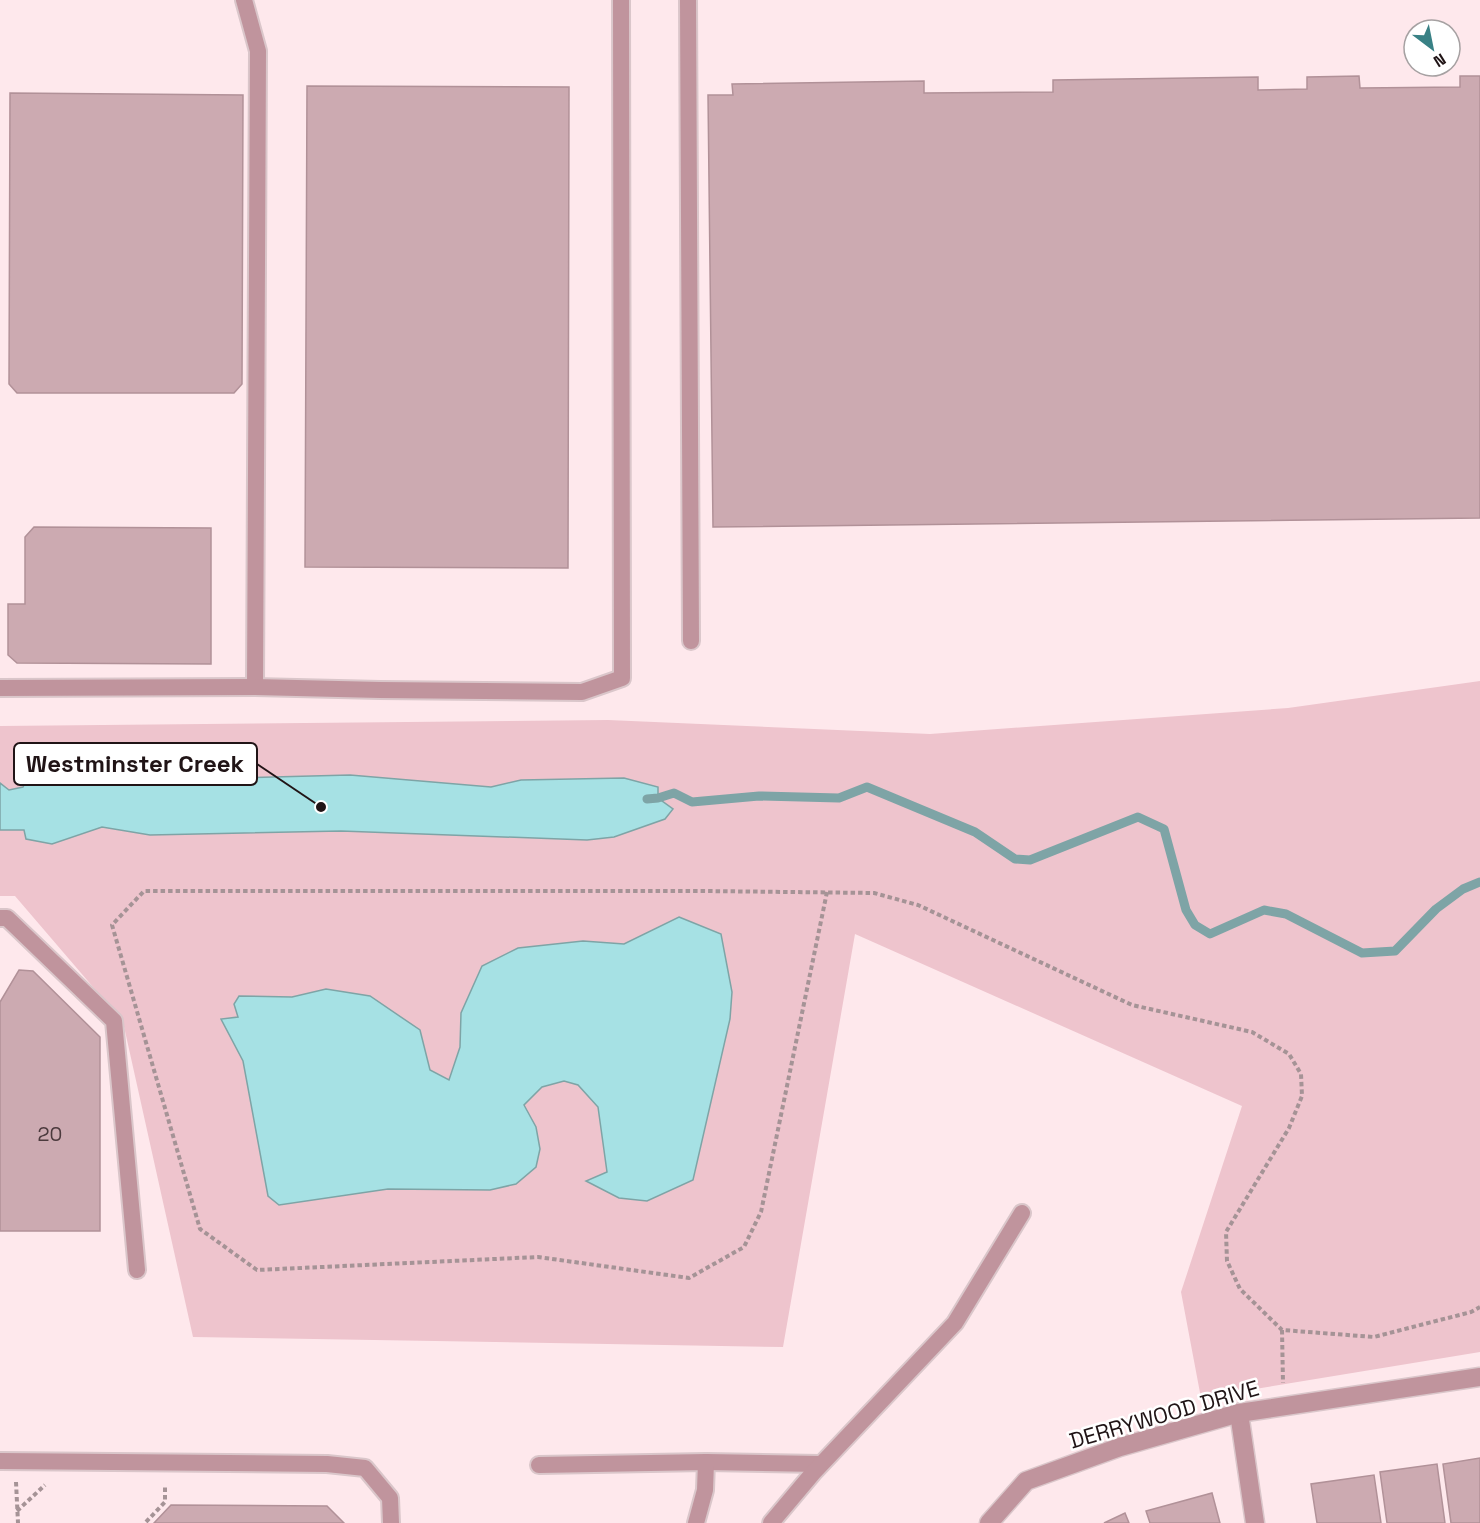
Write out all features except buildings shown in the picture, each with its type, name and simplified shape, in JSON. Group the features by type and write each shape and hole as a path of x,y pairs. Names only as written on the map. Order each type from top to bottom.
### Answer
{"street":[{"name":"DERRYWOOD DRIVE","path":"989,1523 1026,1481 1120,1447 1239,1413 1480,1377"},
{"path":"1239,1413 1255,1523"}],"lane":[{"path":"244,0 258,51 255,687"},
{"path":"0,688 255,687 582,692 622,678 621,0"},
{"path":"688,0 691,641"},
{"path":"0,918 7,918 114,1021 137,1270"},
{"path":"771,1523 820,1464 955,1323 1022,1213"},
{"path":"8,1461 327,1464 365,1468 390,1498 391,1523"},
{"path":"539,1465 706,1462 820,1464"},
{"path":"696,1523 705,1490 706,1462"}],"path":[{"path":"827,892 761,1212 744,1247 689,1278 538,1257 257,1270 200,1229 112,925 144,891 827,892 874,893 918,905 1132,1005 1252,1032 1289,1053 1301,1074 1302,1096 1289,1128 1226,1232 1227,1260 1240,1289 1282,1330 1374,1337 1471,1312 1480,1307"},
{"path":"1282,1330 1284,1389"},
{"path":"8,1461 18,1523"},
{"path":"146,1522 165,1502 165,1481"},
{"path":"17,1511 46,1484"}],"shaded area":[{"path":"1480,681 1480,1352 1201,1398 1181,1292 1242,1106 855,934 783,1347 193,1337 123,1022 15,896 0,896 0,726 608,720 930,734 1288,708"}],"water":[{"path":"48,768 198,779 350,775 491,787 521,780 624,778 658,787 658,798 673,809 665,819 614,837 587,840 341,831 150,835 102,827 52,844 26,839 24,830 0,830 0,783 9,790 23,787 30,771"},
{"path":"679,917 721,934 732,992 730,1019 693,1180 647,1201 619,1198 586,1181 607,1172 598,1107 578,1085 564,1081 542,1087 524,1105 536,1127 540,1149 536,1167 516,1184 490,1190 388,1189 279,1205 268,1196 243,1061 221,1019 238,1017 234,1004 239,996 292,997 326,989 370,996 420,1030 430,1070 449,1080 460,1047 461,1013 482,966 518,948 583,941 624,944"}],"waterway":[{"path":"647,799 674,793 692,802 759,796 839,798 867,787 975,832 1015,859 1030,860 1138,817 1164,829 1186,910 1195,925 1210,934 1264,910 1286,914 1362,953 1395,951 1436,909 1463,889 1480,882"}],"place":[{"name":"Westminster Creek","path":"321,807"}]}
